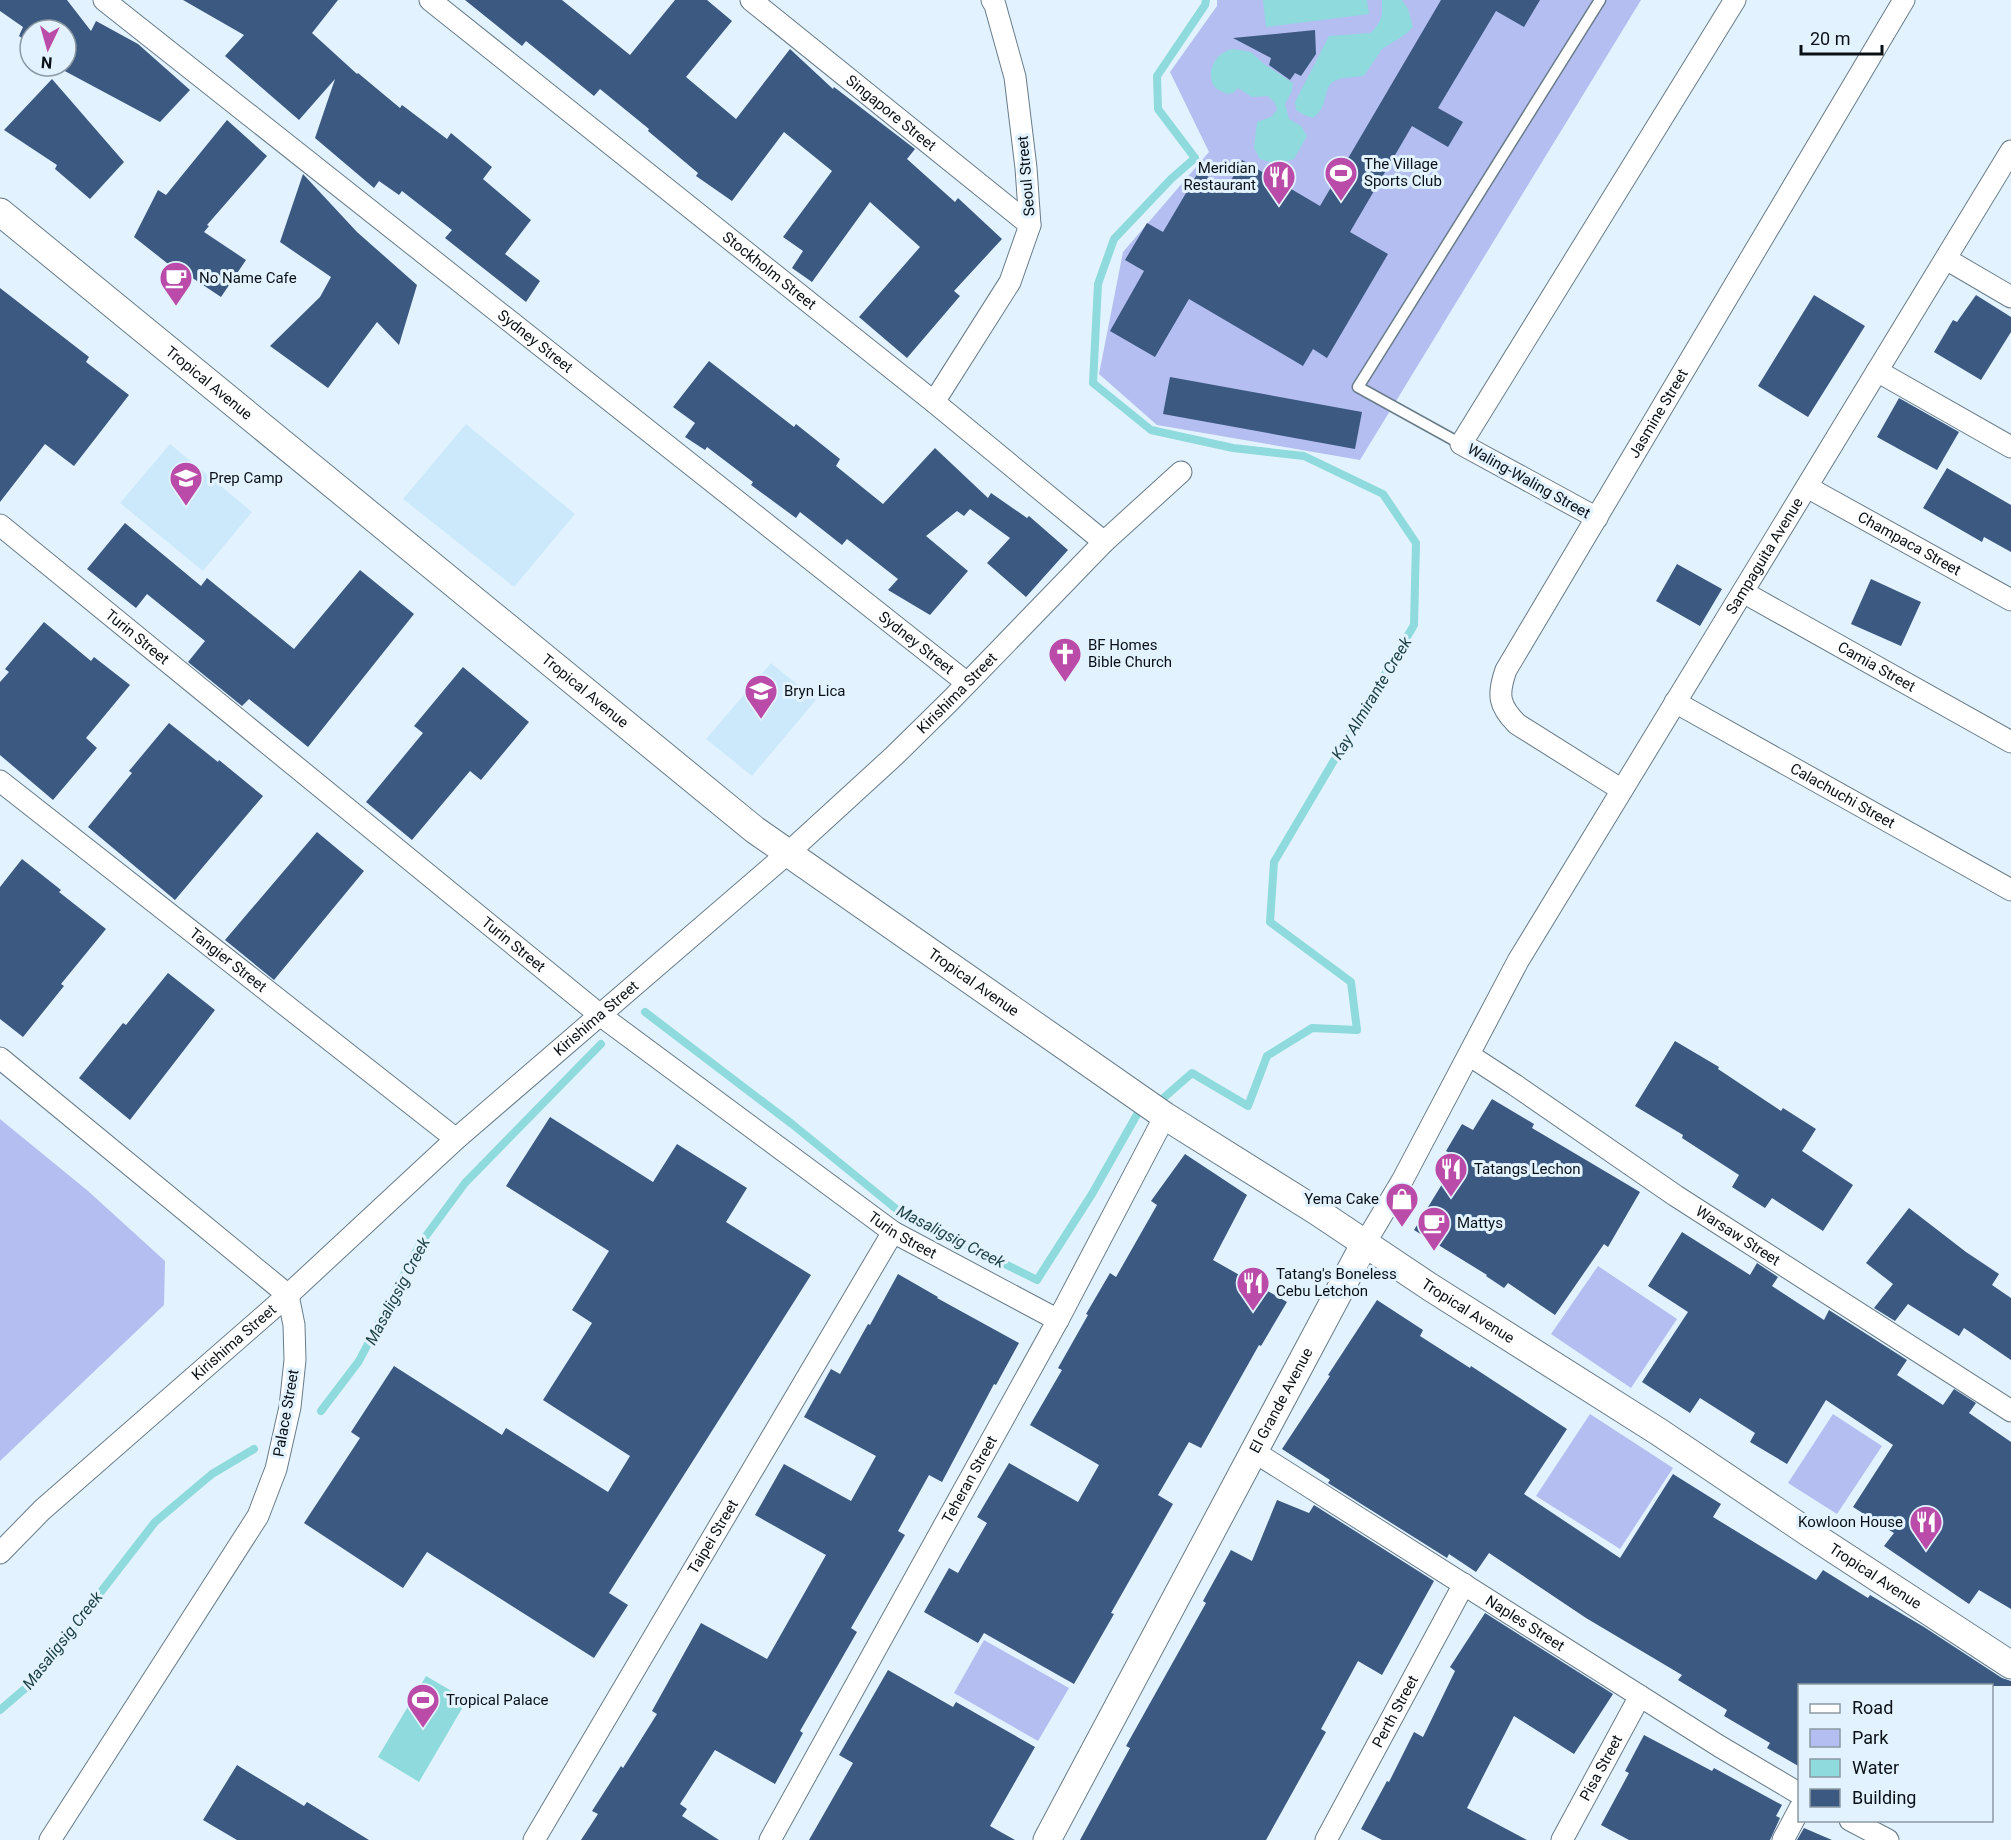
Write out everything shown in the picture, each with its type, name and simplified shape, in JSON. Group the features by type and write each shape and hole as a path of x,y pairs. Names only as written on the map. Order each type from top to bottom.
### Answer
{"street":[{"name":"Sydney Street","path":"104,0 967,683"},
{"name":"Stockholm Street","path":"430,0 934,402 1104,542"},
{"name":"Singapore Street","path":"751,0 1030,225"},
{"name":"Seoul Street","path":"934,402 1010,282 1030,225 1015,77 992,0"},
{"path":"1461,444 1735,0"},
{"name":"Jasmine Street","path":"1622,790 1517,724 1506,712 1501,700 1501,686 1506,670 1904,0"},
{"name":"Sampaguita Avenue","path":"1518,961 2011,151"},
{"name":"Tropical Avenue","path":"0,212 755,830 1165,1116 1659,1432 2011,1665"},
{"path":"1946,259 2011,297"},
{"path":"1877,370 2011,447"},
{"name":"Waling-Waling Street","path":"1461,444 1597,518"},
{"name":"Kirishima Street","path":"0,1553 42,1510 288,1295 456,1139 788,853 894,756 1104,542 1181,472"},
{"name":"Champaca Street","path":"1807,487 2011,600"},
{"name":"Turin Street","path":"0,525 600,1015 893,1232 1058,1320"},
{"name":"Camia Street","path":"1743,592 2011,742"},
{"name":"Calachuchi Street","path":"1675,702 2011,890"},
{"name":"Tangier Street","path":"0,781 456,1139"},
{"name":"El Grande Avenue","path":"1047,1840 1253,1450 1365,1243 1402,1181 1518,961"},
{"name":"Warsaw Street","path":"1469,1055 1676,1196 2011,1410"},
{"path":"0,1058 288,1295"},
{"name":"Teheran Street","path":"770,1840 1058,1320 1165,1116"},
{"name":"Taipei Street","path":"534,1840 893,1232"},
{"name":"Palace Street","path":"51,1840 258,1516 276,1469 290,1407 295,1360 294,1325 288,1295"},
{"name":"Naples Street","path":"1253,1450 1719,1746 1798,1793"},
{"name":"Perth Street","path":"1326,1840 1464,1584"},
{"name":"Pisa Street","path":"1562,1840 1640,1696"},
{"path":"1783,1840 1798,1812"},
{"path":"1852,1822 1888,1840"}],"lane":[{"path":"1461,444 1358,387 1600,0"}],"shaded area":[{"path":"466,424 575,514 514,587 403,499"},
{"name":"Prep Camp","path":"170,444 252,512 203,571 120,503"},
{"name":"Bryn Lica","path":"771,663 816,700 752,776 706,739"}],"green space":[{"name":"The Village Sports Club","path":"1217,0 1641,0 1360,460 1157,425 1099,374 1123,252 1209,152 1170,72 1217,6"},
{"path":"0,1119 88,1191 165,1261 164,1305 0,1461"},
{"path":"1598,1266 1677,1319 1631,1388 1551,1334"},
{"path":"1590,1414 1673,1468 1620,1549 1536,1496"},
{"path":"1833,1414 1882,1446 1837,1514 1788,1483"},
{"path":"984,1640 1069,1688 1038,1741 954,1693"}],"water":[{"path":"1263,0 1367,0 1369,14 1266,27"},
{"path":"1382,0 1402,0 1408,9 1413,27 1382,49 1364,76 1342,78 1333,82 1329,86 1319,113 1313,118 1296,110 1295,102 1329,36 1371,33 1381,18"},
{"path":"1233,49 1251,52 1264,64 1293,83 1292,91 1285,104 1289,119 1301,126 1307,136 1294,159 1277,162 1265,161 1260,159 1254,148 1257,122 1271,117 1277,110 1275,103 1268,96 1252,97 1238,88 1233,93 1227,94 1218,90 1213,84 1211,71 1215,61 1223,53"},
{"name":"Tropical Palace","path":"426,1676 467,1700 419,1782 378,1757"}],"building":[{"path":"0,0 67,0 91,31 96,21 138,44 190,90 160,122 78,78 78,18 18,18 18,24 0,11"},
{"path":"183,0 338,0 312,33 357,74 400,108 402,105 447,139 451,133 492,167 483,179 531,220 505,254 540,281 526,302 445,238 452,230 402,191 399,195 379,181 374,188 315,138 335,79 299,120 225,56 244,35"},
{"path":"465,0 562,0 630,55 675,0 707,0 732,21 686,77 736,119 790,49 833,89 834,87 915,149 907,159 955,202 958,198 1002,239 954,291 960,296 907,358 859,317 920,247 870,202 812,282 792,268 803,251 783,237 832,171 784,132 732,201 696,176 698,173 600,89 594,96 526,41 522,46"},
{"path":"1441,0 1540,0 1524,27 1496,11 1438,108 1463,122 1448,147 1412,126 1350,232 1388,254 1327,358 1313,349 1303,366 1189,299 1155,357 1110,331 1144,271 1125,260 1147,223 1163,232 1199,171 1227,188 1242,160 1320,206"},
{"path":"1315,30 1316,54 1301,76 1295,73 1290,80 1269,65 1271,58 1233,38"},
{"path":"52,79 124,162 90,199 55,169 57,165 4,130"},
{"path":"227,120 267,156 207,225 209,226 204,232 246,260 221,297 173,265 172,267 134,237 158,190 166,195"},
{"path":"303,174 357,232 417,285 399,345 377,322 328,388 270,346 320,297 331,277 280,242"},
{"path":"0,288 89,357 86,362 129,395 74,466 45,444 0,502"},
{"path":"1814,295 1865,326 1808,417 1758,386"},
{"path":"1976,295 2011,317 2011,332 1981,380 1934,352 1953,320 1957,322"},
{"path":"709,361 794,427 796,424 840,459 836,466 883,504 935,448 988,498 991,493 1027,518 1029,516 1068,550 1026,597 987,563 1010,538 970,509 964,516 957,511 926,536 968,571 930,615 888,590 898,579 847,539 842,545 800,512 796,518 751,485 753,482 707,447 705,450 685,437 695,423 673,407"},
{"path":"1170,377 1362,412 1355,449 1163,414"},
{"path":"1899,398 1959,432 1937,470 1877,437"},
{"path":"1947,468 2011,505 2011,552 1984,537 1982,542 1923,508"},
{"path":"125,523 201,586 207,578 294,649 360,570 414,614 308,747 249,699 242,706 188,662 205,641 147,594 136,608 87,569"},
{"path":"1677,564 1722,589 1700,626 1656,601"},
{"path":"1871,579 1921,602 1901,646 1851,624"},
{"path":"44,622 91,661 94,657 130,685 86,738 97,748 53,800 0,755 0,682 9,672 5,669"},
{"path":"463,667 529,722 481,780 470,771 412,840 366,802 423,733 414,726"},
{"path":"169,723 263,796 175,900 88,827 132,773 129,771"},
{"path":"317,832 364,871 274,980 225,940"},
{"path":"22,859 106,929 61,984 64,986 23,1037 0,1019 0,887"},
{"path":"168,973 215,1010 130,1120 79,1078 123,1023 126,1025"},
{"path":"1675,1041 1719,1067 1718,1069 1781,1111 1783,1108 1816,1129 1802,1151 1853,1185 1823,1231 1772,1198 1765,1208 1732,1187 1739,1175 1682,1138 1683,1135 1635,1106"},
{"path":"1492,1099 1534,1124 1532,1128 1640,1192 1608,1247 1604,1244 1555,1315 1508,1283 1504,1288 1414,1230 1458,1158 1446,1151 1462,1124 1473,1130"},
{"path":"550,1117 653,1182 677,1144 747,1188 726,1222 811,1275 609,1593 628,1605 594,1658 427,1552 403,1588 304,1523 360,1438 351,1432 394,1366 502,1435 506,1428 608,1492 630,1456 543,1400 592,1323 572,1310 609,1251 506,1186"},
{"path":"1185,1154 1247,1195 1213,1260 1287,1302 1261,1346 1259,1345 1201,1448 1189,1442 1158,1495 1173,1504 1074,1684 984,1633 978,1643 924,1612 949,1568 958,1573 987,1523 977,1517 1009,1463 1078,1502 1099,1465 1030,1425 1062,1370 1058,1368 1088,1315 1086,1314 1110,1273 1116,1277 1157,1205 1151,1201"},
{"path":"1909,1208 1999,1274 1992,1285 2011,1298 2011,1360 1964,1328 1959,1336 1908,1304 1895,1321 1874,1308 1893,1284 1866,1263"},
{"path":"1682,1232 1750,1275 1757,1263 1778,1277 1772,1286 1824,1320 1829,1310 1907,1360 1897,1375 1943,1405 1954,1389 1976,1403 1969,1413 2011,1442 2011,1609 1979,1590 1969,1604 1884,1546 1894,1533 1853,1507 1893,1445 1826,1400 1787,1464 1750,1442 1755,1433 1700,1398 1690,1413 1642,1382 1688,1312 1648,1286"},
{"path":"898,1274 1019,1343 996,1385 994,1384 942,1482 929,1475 898,1531 905,1535 851,1628 857,1632 800,1731 803,1733 775,1784 715,1750 680,1804 687,1809 682,1816 719,1840 581,1840 598,1814 592,1811 621,1766 623,1768 657,1714 652,1711 701,1623 767,1659 826,1555 755,1515 784,1464 851,1501 876,1456 804,1417 831,1369 840,1374"},
{"path":"1377,1300 1423,1330 1420,1336 1470,1368 1471,1366 1567,1429 1524,1494 1620,1558 1673,1474 1721,1504 1713,1517 1816,1580 1823,1570 1868,1598 1870,1595 2002,1678 2011,1681 2011,1686 1993,1686 1993,1684 1798,1684 1798,1766 1767,1748 1770,1743 1724,1716 1727,1710 1678,1680 1682,1675 1586,1618 1489,1553 1476,1572 1449,1554 1447,1558 1328,1483 1330,1480 1282,1449 1330,1376 1328,1375"},
{"path":"1277,1500 1309,1513 1314,1505 1434,1581 1382,1675 1358,1661 1321,1729 1326,1732 1266,1840 1080,1840 1130,1748 1126,1746 1206,1603 1203,1601 1231,1550 1252,1561"},
{"path":"1485,1613 1613,1694 1574,1754 1514,1716 1467,1808 1527,1840 1382,1840 1361,1829 1387,1781 1389,1782 1414,1732 1423,1737 1455,1671 1450,1667"},
{"path":"888,1670 953,1707 956,1702 1035,1747 990,1826 1015,1840 809,1840 853,1763 839,1755"},
{"path":"1644,1735 1712,1771 1714,1768 1782,1805 1776,1816 1780,1818 1770,1840 1629,1840 1601,1825 1629,1773 1625,1771"},
{"path":"237,1765 304,1806 307,1802 369,1840 237,1840 203,1820"},
{"path":"1804,1828 1832,1840 1797,1840"}],"waterway":[{"name":"Kay Almirante Creek","path":"645,1012 792,1124 900,1212 1037,1280 1092,1194 1139,1111 1152,1108 1192,1073 1248,1106 1267,1056 1312,1028 1357,1030 1351,982 1270,922 1274,862 1414,625 1416,543 1383,494 1304,456 1233,448 1151,430 1093,383 1098,284 1114,239 1171,179 1195,158 1158,109 1157,76 1205,5 1206,0"},
{"name":"Masaligsig Creek","path":"321,1411 359,1361 420,1244 465,1183 601,1044"},
{"name":"Masaligsig Creek","path":"0,1710 28,1686 155,1522 212,1474 254,1449"}],"place":[{"name":"The Village Sports Club","path":"1341,202"},
{"name":"Meridian Restaurant","path":"1279,206"},
{"name":"No Name Cafe","path":"176,307"},
{"name":"Prep Camp","path":"186,507"},
{"name":"BF Homes Bible Church","path":"1065,683"},
{"name":"Bryn Lica","path":"761,720"},
{"name":"Tatangs Lechon","path":"1451,1198"},
{"name":"Yema Cake","path":"1402,1228"},
{"name":"Mattys","path":"1434,1252"},
{"name":"Tatang's Boneless Cebu Letchon","path":"1253,1312"},
{"name":"Kowloon House","path":"1926,1551"},
{"name":"Tropical Palace","path":"423,1729"}]}
